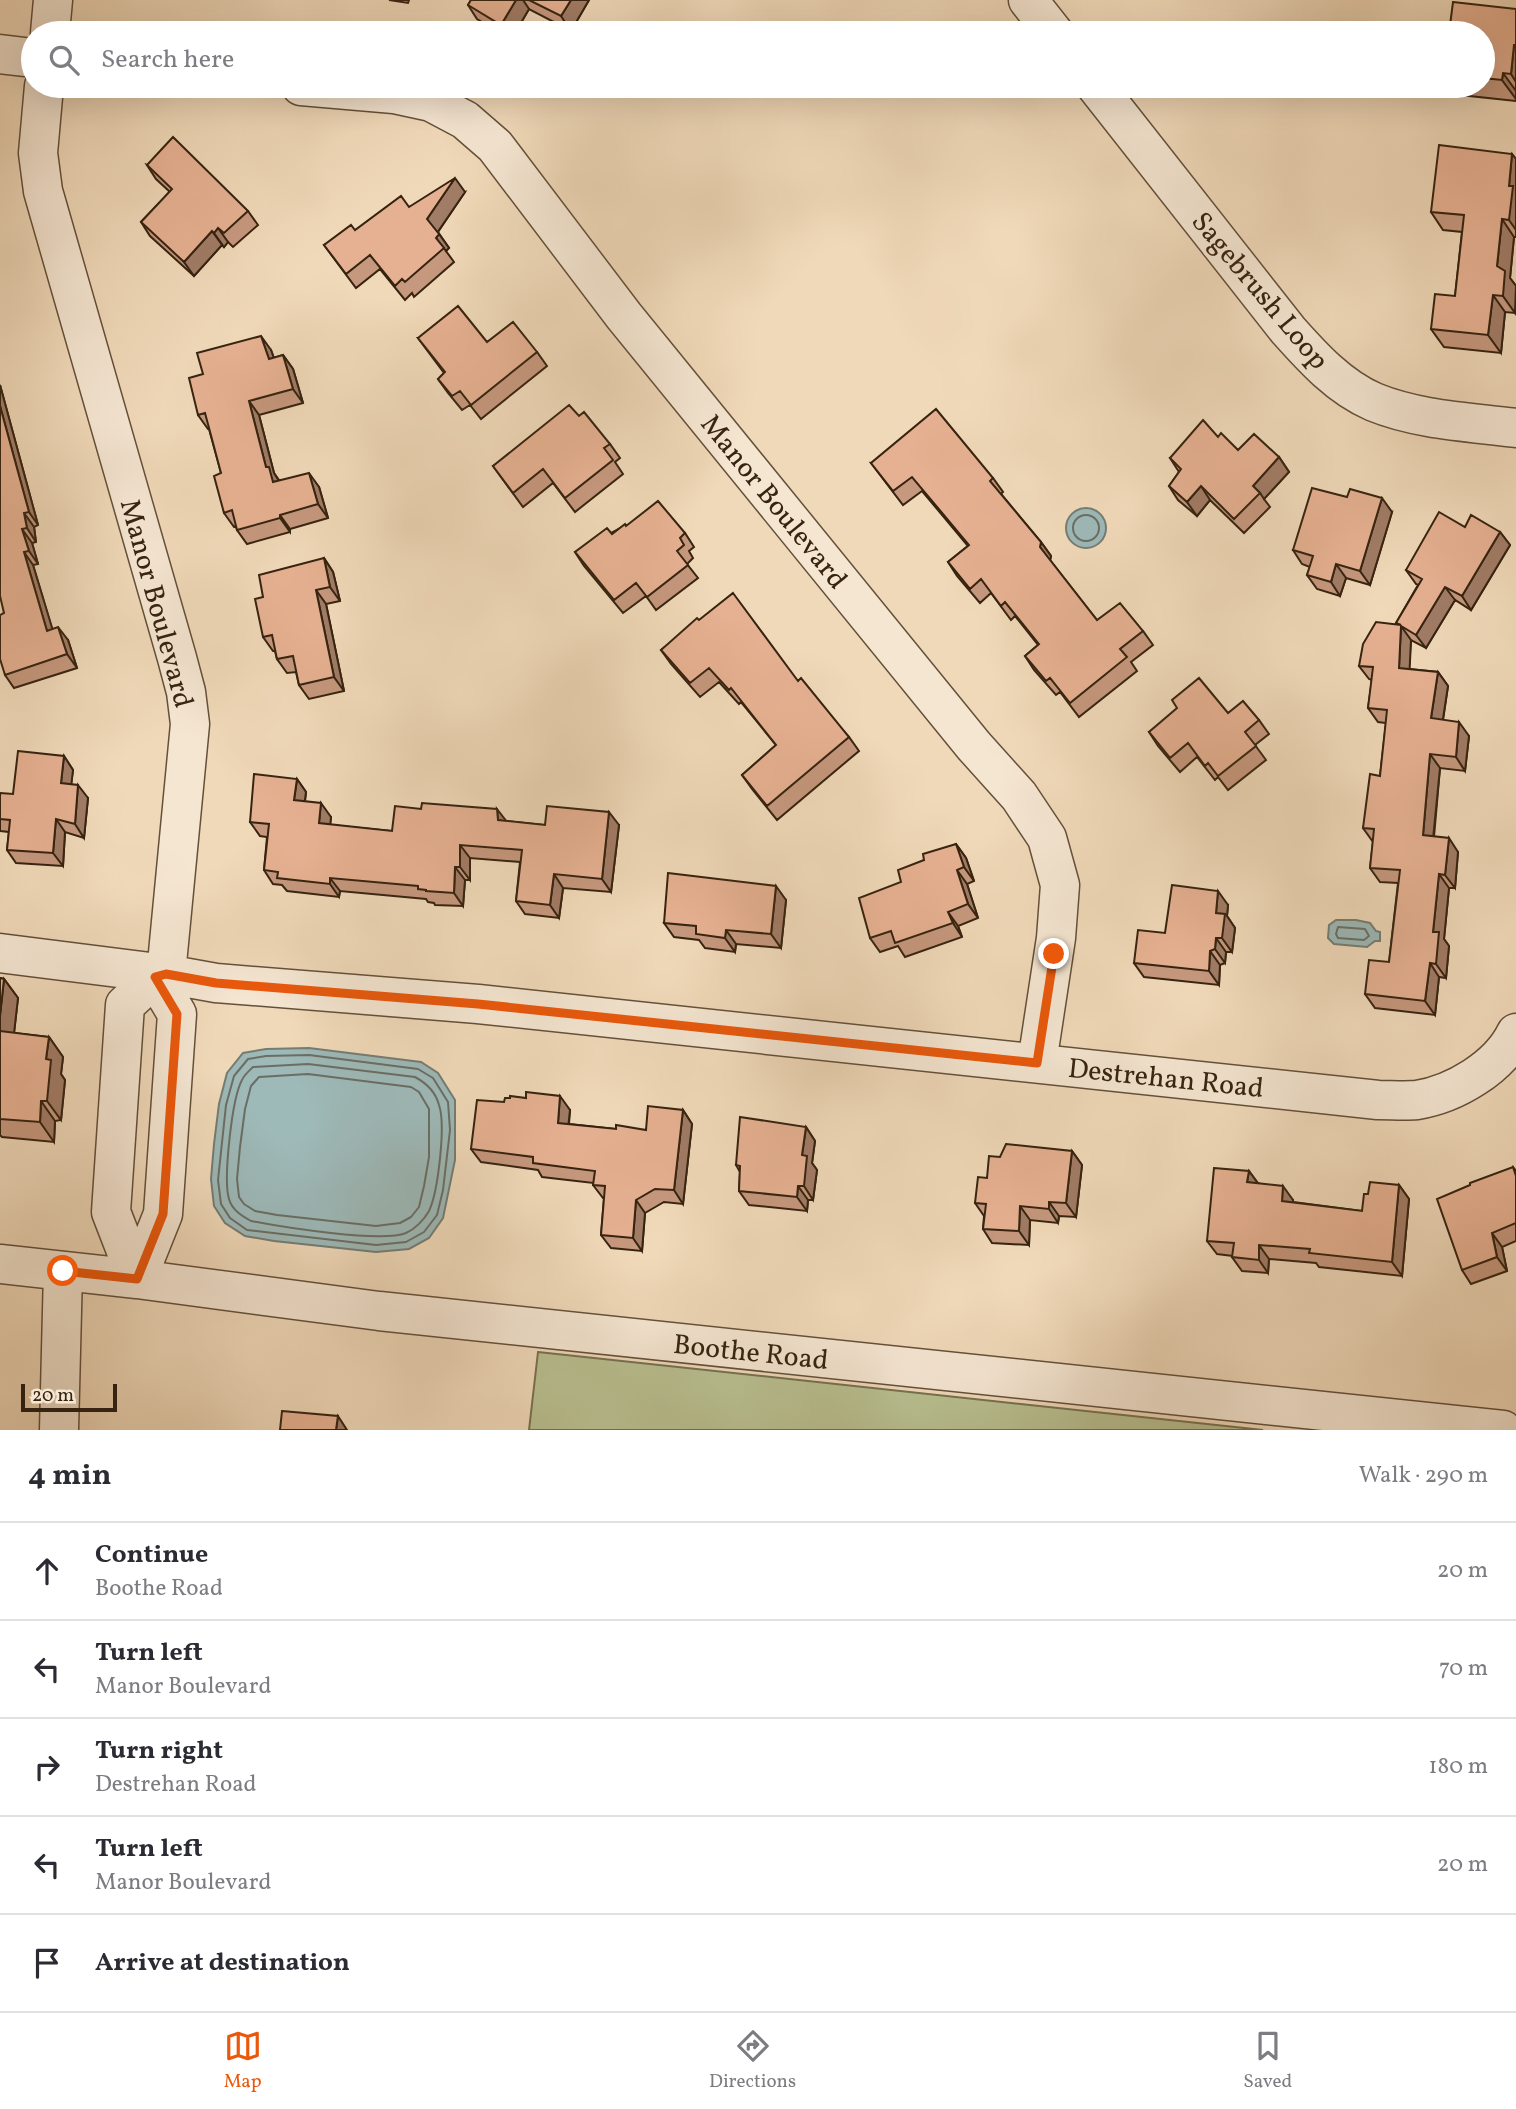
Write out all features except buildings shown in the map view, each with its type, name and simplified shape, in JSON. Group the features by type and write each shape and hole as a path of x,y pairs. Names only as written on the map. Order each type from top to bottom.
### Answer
{"street":[{"path":"51,21 53,0"},
{"path":"1028,0 1045,21"},
{"path":"0,54 21,57"},
{"name":"Manor Boulevard","path":"43,98 38,153 43,191 186,692 190,724 186,777 160,976"},
{"name":"Manor Boulevard","path":"412,98 430,102 465,120 495,146 624,316 974,746 1019,796 1047,838 1060,885 1056,938 1037,1063"},
{"name":"Sagebrush Loop","path":"1105,98 1288,330 1312,357 1340,382 1373,401 1410,412 1516,428"},
{"name":"Destrehan Road","path":"0,953 216,983 478,1004 1378,1101 1417,1100 1454,1088 1487,1067 1516,1033"},
{"path":"160,976 177,1014 163,1214 137,1279 111,1212 125,1005 160,976"},
{"name":"Boothe Road","path":"0,1264 379,1311 1503,1430"},
{"path":"59,1430 63,1271"}],"green space":[{"path":"538,1352 1263,1430 529,1430"}],"water":[{"path":"1086,508 1100,514 1106,528 1100,542 1086,548 1072,542 1066,528 1072,514"},
{"path":"1336,920 1370,923 1380,932 1380,941 1367,947 1334,944 1328,938 1329,925"},
{"path":"309,1048 421,1062 438,1073 455,1100 455,1160 443,1218 429,1238 409,1249 376,1252 274,1241 245,1236 225,1223 214,1206 211,1179 214,1144 219,1104 227,1073 243,1053 266,1049"}],"route":[{"path":"63,1271 137,1279 163,1214 177,1014 155,977 166,974 216,983 478,1004 1037,1063 1054,954"}]}
